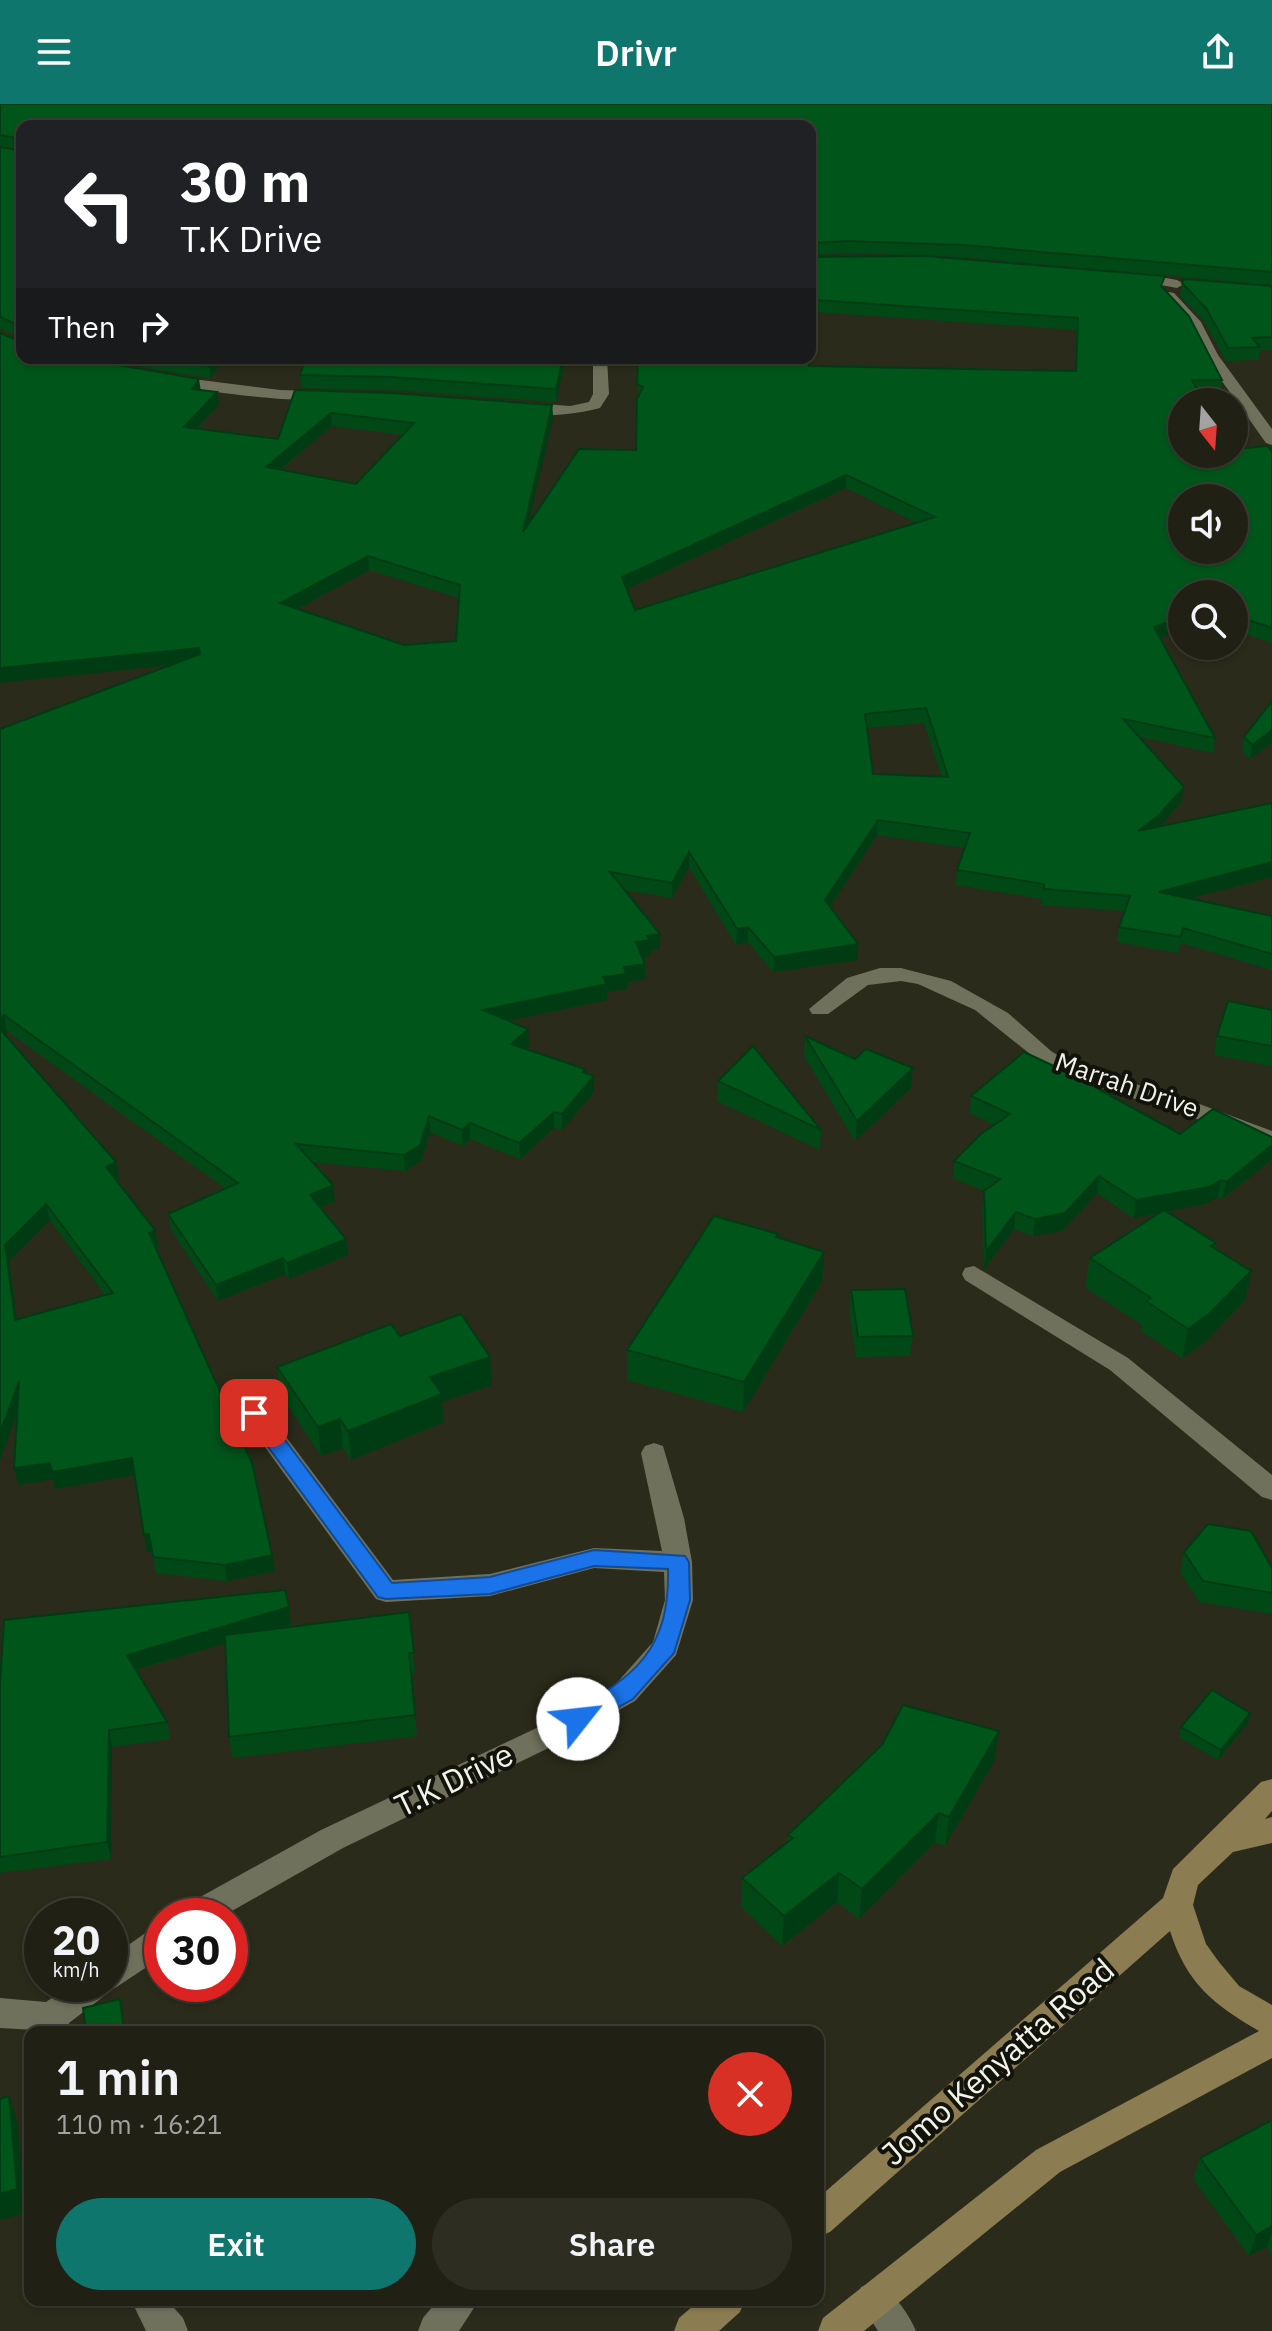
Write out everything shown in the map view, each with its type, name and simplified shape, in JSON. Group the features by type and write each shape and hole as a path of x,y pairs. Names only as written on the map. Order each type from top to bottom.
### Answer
{"main road":[{"path":"1272,1791 1184,1878 1177,1905 1192,1951 1208,1972 1228,1996 1272,2022"},
{"path":"1224,1841 1272,1830"},
{"name":"Jomo Kenyatta Road","path":"824,2215 1177,1905"},
{"path":"836,2331 873,2298 1048,2161 1272,2041"},
{"path":"692,2331 720,2306"}],"street":[{"path":"1115,278 1146,278 1184,286 1169,296 1196,325 1231,386 1272,440"},
{"path":"496,406 570,411 595,405 601,394 600,364"},
{"path":"153,377 280,395 336,397"},
{"name":"Marrah Drive","path":"820,1009 859,980 887,976 924,978 955,989 981,1005 1019,1032 1033,1050 1064,1069 1218,1116 1272,1139"},
{"path":"974,1274 1119,1364 1272,1490"},
{"path":"254,1413 386,1591 490,1585 594,1558 678,1562"},
{"name":"T.K Drive","path":"227,1898 332,1839 555,1732 625,1693 666,1647 679,1600 678,1562 654,1453"},
{"path":"0,2013 53,2025 78,2002"},
{"path":"151,2306 154,2314 170,2331"},
{"path":"436,2331 456,2306"}],"lane":[{"path":"873,2298 899,2331"}],"building":[{"path":"0,104 1272,104 1272,272 963,245 816,243 816,120 16,120 16,138 0,135"},
{"path":"0,147 16,150 16,324 0,317"},
{"path":"925,256 1165,276 1161,286 1189,316 1222,380 1192,380 1196,388 1168,388 1168,468 1248,468 1248,448 1268,446 1272,452 1272,628 1248,620 1248,580 1168,580 1168,622 1154,627 1168,652 1168,660 1172,660 1215,738 1123,719 1184,787 1158,816 1138,831 1272,803 1272,862 1159,892 1272,916 1272,954 1183,928 1181,937 1119,927 1130,896 1044,889 1044,884 957,870 970,833 878,820 825,900 858,944 774,957 748,927 737,929 689,852 672,883 610,872 660,934 647,936 650,940 636,942 645,964 624,967 626,974 603,977 607,984 483,1010 528,1029 511,1044 585,1069 583,1072 594,1076 562,1114 554,1112 519,1143 470,1123 462,1130 429,1116 420,1145 404,1155 296,1144 333,1185 310,1195 346,1239 287,1263 283,1258 216,1285 168,1214 238,1183 4,1015 0,1020 0,729 200,654 199,648 0,668 0,333 16,340 16,364 113,364 199,379 192,389 217,392 184,427 278,439 295,390 391,393 552,405 523,532 579,449 636,450 637,399 643,387 637,384 638,364 809,364 1076,371 1078,318 816,300 816,257","holes":["331,413 414,423 356,484 266,467","846,475 935,517 635,610 622,577","368,556 460,585 456,641 404,645 280,603","926,708 948,777 873,774 865,714"]},
{"path":"1184,279 1272,286 1272,337 1252,338 1260,347 1228,348 1206,308 1182,283"},
{"path":"304,364 562,364 556,389 391,377 300,375"},
{"path":"1272,701 1272,730 1252,745 1244,737"},
{"path":"1228,1001 1272,1010 1272,1046 1217,1036"},
{"path":"0,1029 116,1162 106,1167 155,1230 149,1233 252,1463 272,1555 225,1565 153,1557 149,1534 144,1535 132,1458 52,1472 50,1463 14,1468 19,1381 0,1433","holes":["46,1204 113,1293 15,1320 5,1245"]},
{"path":"805,1036 855,1059 866,1049 913,1068 857,1121"},
{"path":"753,1046 821,1130 718,1081"},
{"path":"1024,1052 1073,1075 1180,1134 1213,1109 1272,1137 1272,1145 1226,1182 1221,1180 1209,1187 1136,1200 1099,1176 1065,1213 1035,1219 1016,1212 986,1251 984,1191 1000,1179 954,1161 981,1134 1010,1114 971,1096"},
{"path":"1164,1210 1216,1243 1211,1246 1251,1271 1210,1313 1188,1329 1146,1301 1151,1298 1090,1258"},
{"path":"714,1216 778,1234 776,1237 824,1252 744,1382 627,1350"},
{"path":"905,1289 913,1336 858,1337 851,1290"},
{"path":"461,1314 490,1357 430,1377 442,1394 348,1431 340,1419 318,1427 277,1367 391,1324 400,1336"},
{"path":"1208,1524 1251,1531 1272,1568 1272,1593 1203,1581 1184,1552"},
{"path":"285,1590 289,1607 127,1655 167,1722 109,1730 107,1842 0,1857 0,1683 4,1620"},
{"path":"409,1612 414,1653 409,1653 415,1715 229,1737 225,1635"},
{"path":"1212,1690 1250,1713 1221,1750 1181,1727"},
{"path":"903,1705 999,1731 949,1817 939,1813 862,1889 839,1873 784,1916 742,1878 793,1838 788,1835 882,1745"},
{"path":"120,2002 123,2026 85,2026 83,2008"},
{"path":"9,2096 17,2189 0,2194 0,2099"},
{"path":"1272,2120 1272,2226 1256,2235 1200,2158"}],"route":[{"path":"254,1413 386,1591 490,1585 594,1558 678,1562 679,1600 666,1647 625,1693 578,1719"}]}
